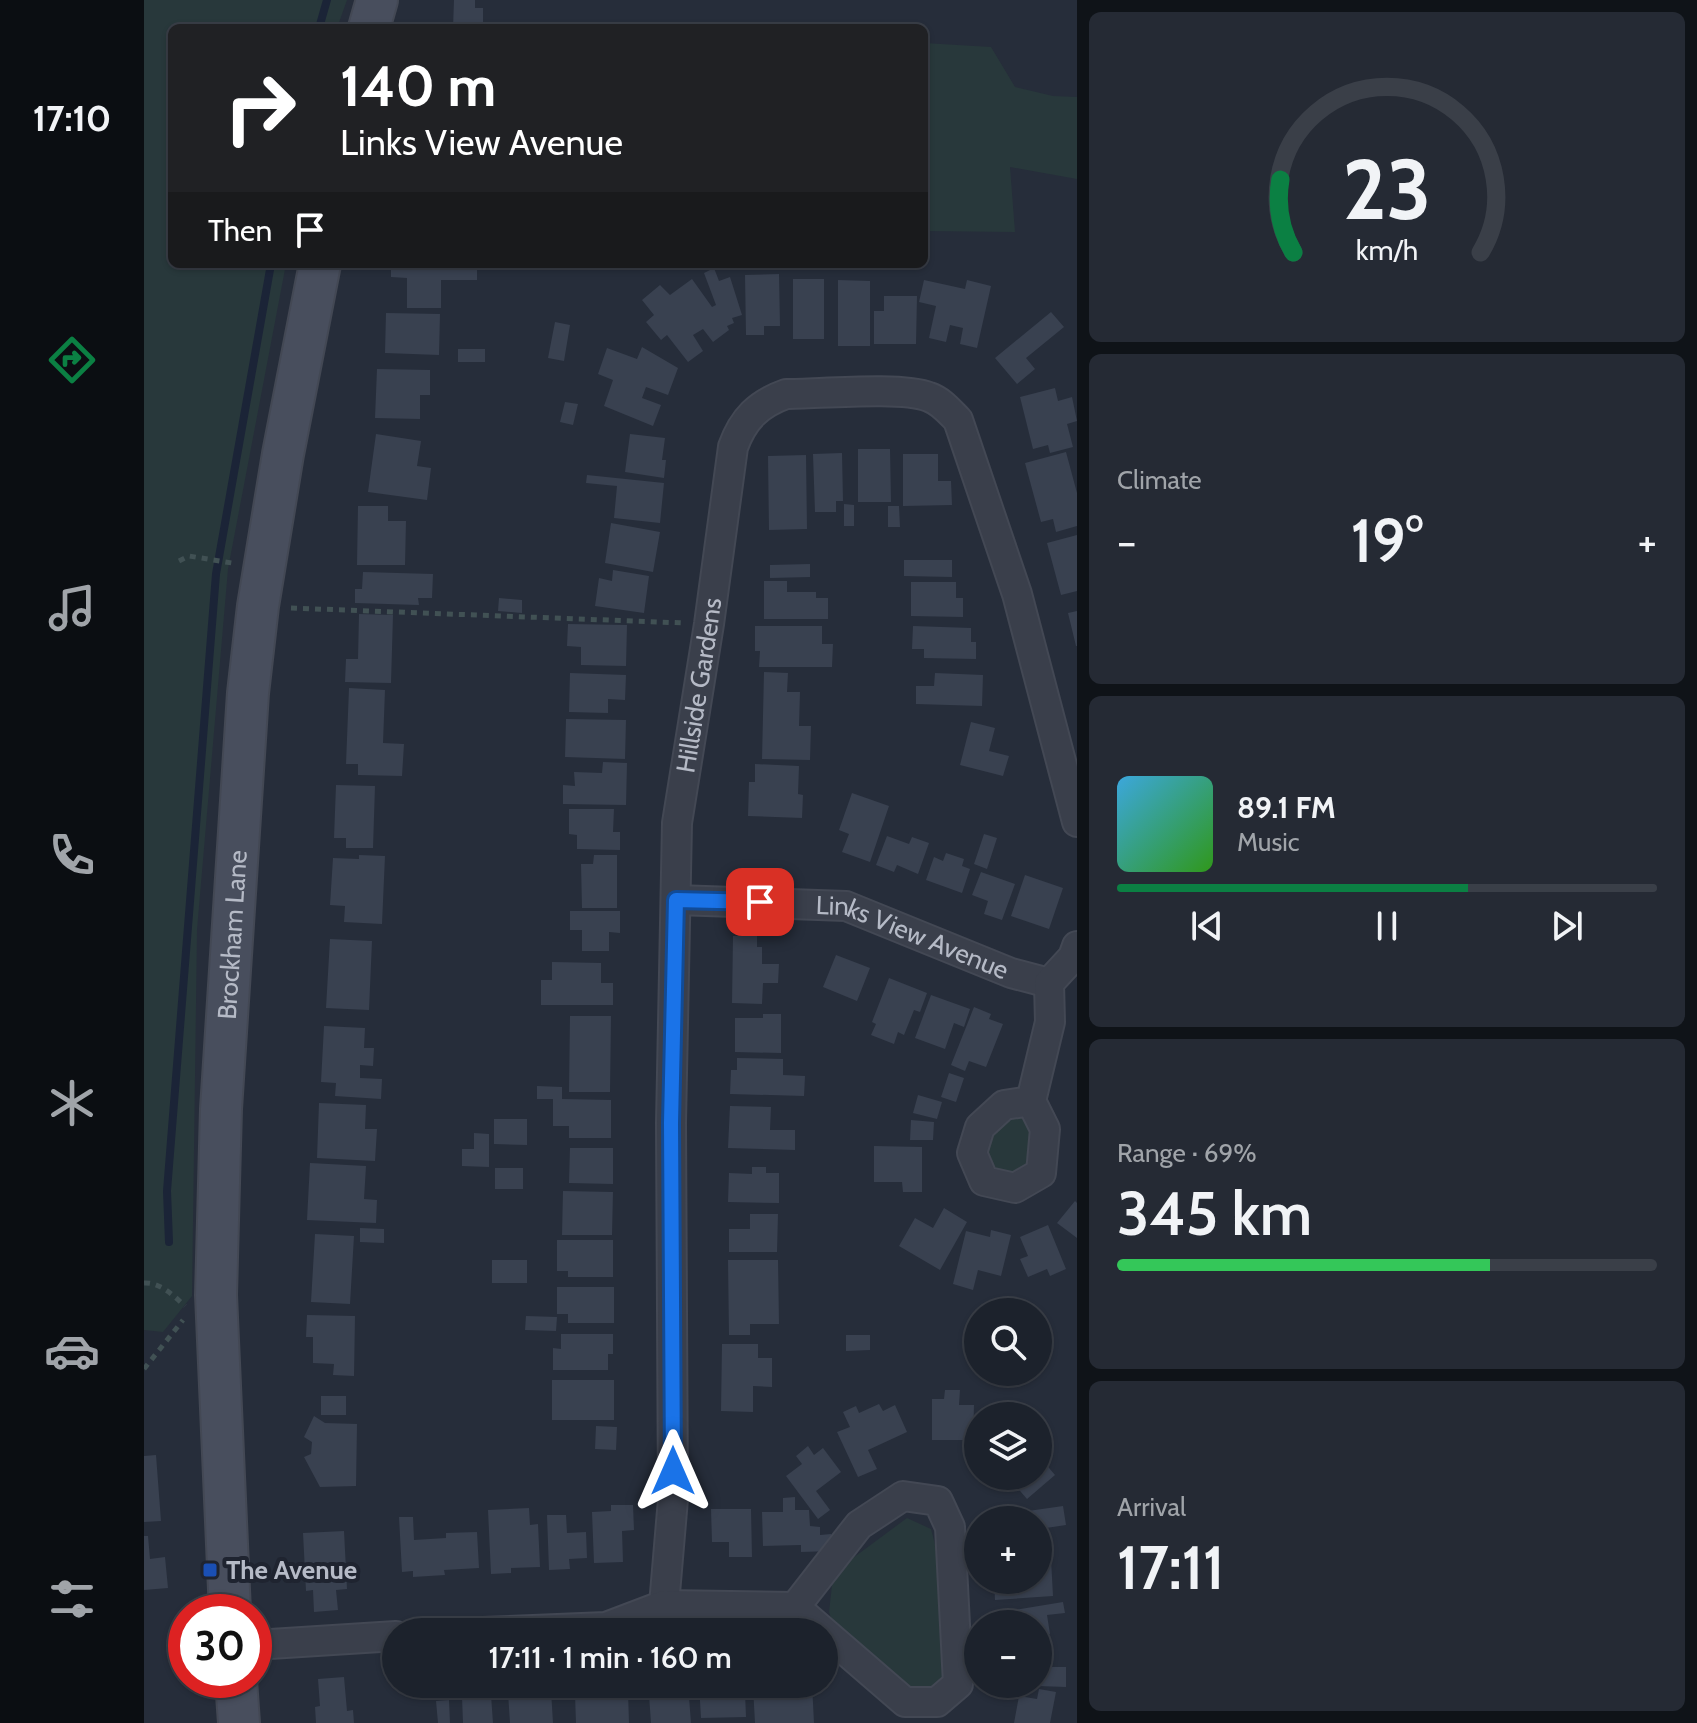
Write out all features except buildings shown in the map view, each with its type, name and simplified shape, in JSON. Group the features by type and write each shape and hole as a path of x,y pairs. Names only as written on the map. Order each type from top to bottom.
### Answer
{"street":[{"path":"370,24 377,0"},
{"name":"Brockham Lane","path":"228,1594 204,1304 221,1109 248,693 258,606 283,454 319,268"},
{"name":"Hillside Gardens","path":"664,1605 673,1499 671,1123 677,823 733,447 740,429 752,413 767,401 786,394 907,392 928,396 945,406 958,420 1070,760 1077,822"},
{"name":"Links View Avenue","path":"676,900 846,906 1011,973 1049,983"},
{"path":"1031,1101 1050,1022 1049,983 1073,957 1077,946"},
{"path":"630,1618 664,1605 795,1607 905,1702 937,1702 958,1684 950,1527 938,1501 903,1496 859,1525 795,1607"},
{"path":"272,1644 382,1637"},
{"path":"237,1698 239,1723"}],"path":[{"path":"179,561 189,556 230,562"},
{"path":"258,606 709,624"},
{"path":"144,1283 151,1282 204,1304 144,1369"}],"shaded area":[{"path":"144,0 347,0 338,24 168,24 168,268 285,268 228,569 197,930 192,1296 163,1332 144,1330"},
{"path":"928,43 991,47 1015,87 1053,96 1077,97 1077,179 1010,167 1015,232 928,231"},
{"path":"1014,1112 1036,1124 1032,1162 1023,1175 1003,1177 987,1162 983,1145"},
{"path":"907,1518 931,1529 939,1560 944,1681 926,1695 902,1688 838,1634 838,1618 831,1618 829,1612 832,1585 853,1558"}],"waterway":[{"path":"320,24 327,0"},
{"path":"169,1242 167,1191 216,574 270,268"}],"place":[{"name":"The Avenue","path":"210,1570"}],"route":[{"path":"673,1471 671,1123 676,900 760,902"}]}
